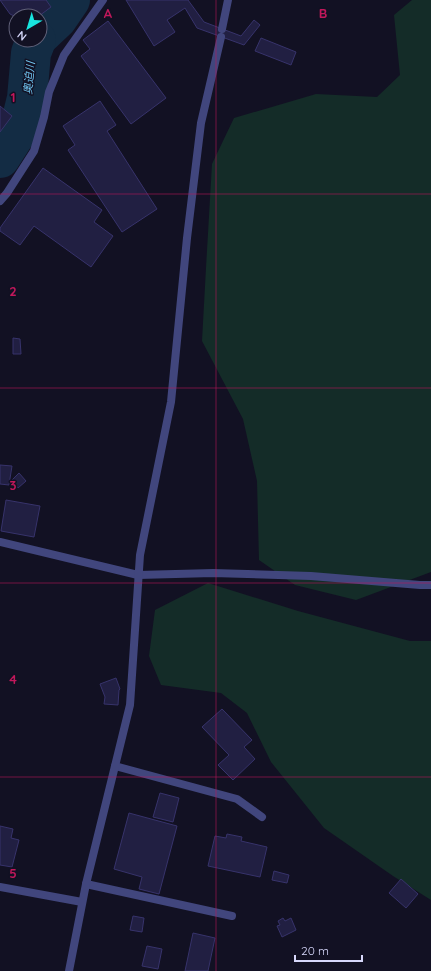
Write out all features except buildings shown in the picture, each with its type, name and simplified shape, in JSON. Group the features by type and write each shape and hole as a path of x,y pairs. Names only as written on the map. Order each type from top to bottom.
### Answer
{"street":[{"path":"0,201 7,193 34,151 49,92 64,55 104,0"},
{"path":"69,971 86,884 130,705 140,555 171,402 187,238 201,122 222,33 228,0"},
{"path":"0,542 138,575 213,573 311,576 431,585"},
{"path":"115,766 237,799 262,817"},
{"path":"86,884 232,916"},
{"path":"0,887 82,902"}],"green space":[{"path":"412,0 431,0 431,572 356,600 295,585 259,560 257,481 243,419 202,341 212,164 234,118 316,94 377,97 400,75 394,15"},
{"path":"208,583 298,611 410,641 431,641 431,900 393,876 324,828 271,762 247,713 221,693 161,685 149,656 155,610"}],"waterway":[{"name":"奥迫川","path":"48,27 57,19 70,0"},
{"name":"奥迫川","path":"0,158 20,127 27,98 31,53 33,48"}]}
